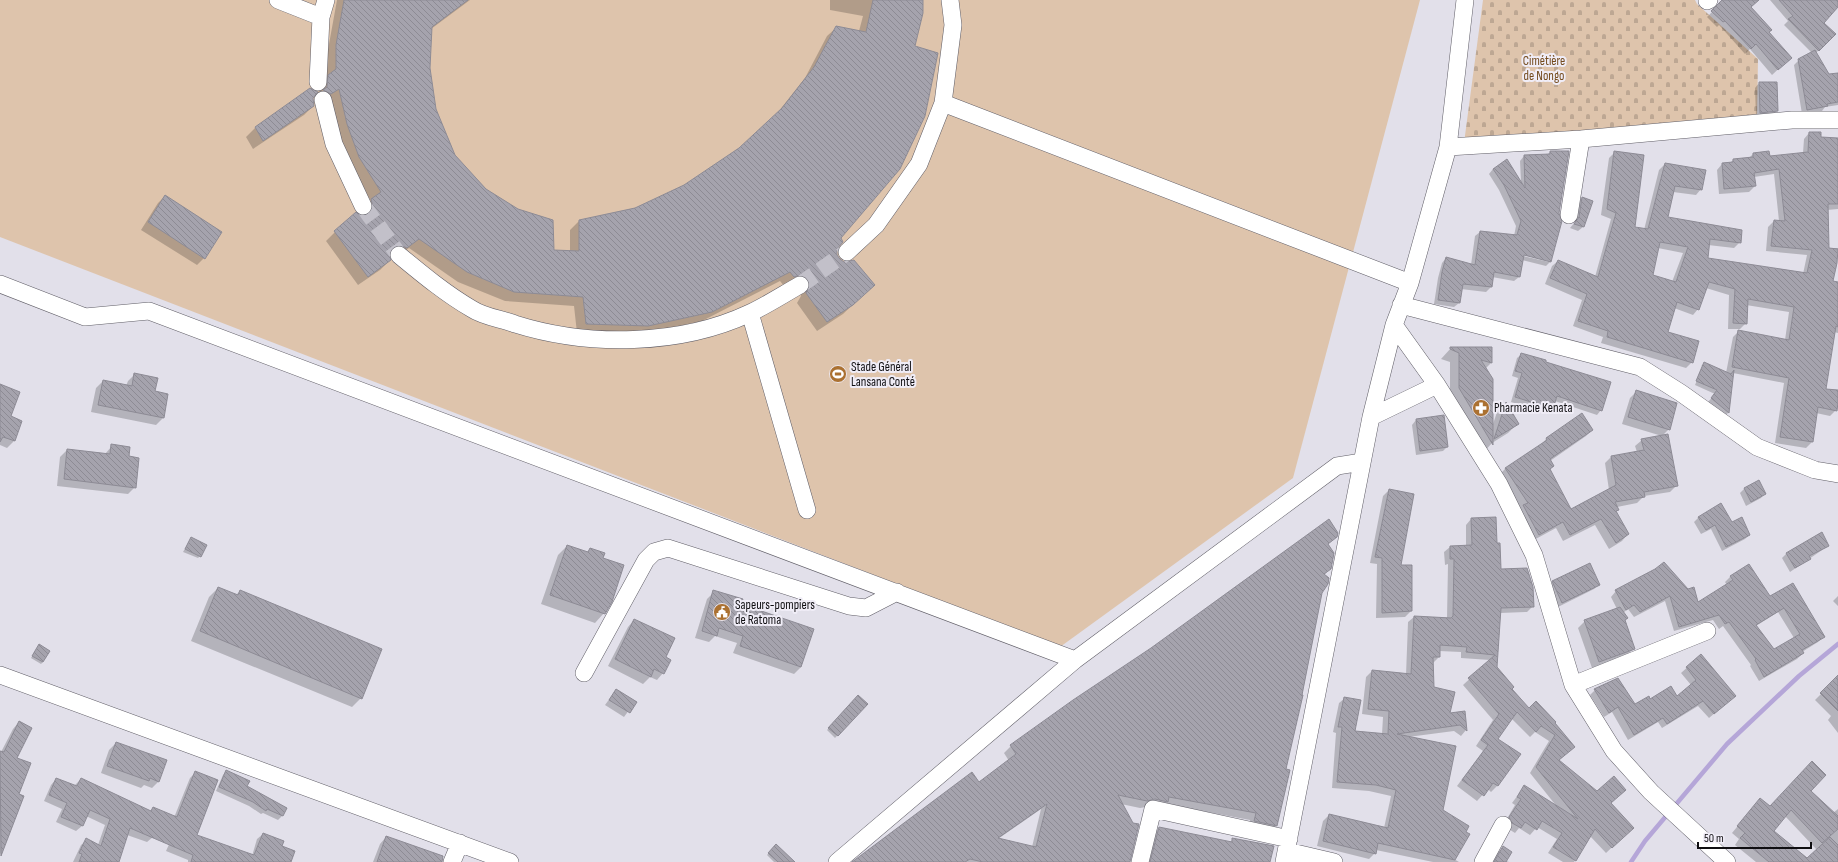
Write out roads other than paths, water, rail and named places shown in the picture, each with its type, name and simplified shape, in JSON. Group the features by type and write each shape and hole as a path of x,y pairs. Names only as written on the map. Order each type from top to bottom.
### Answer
{"street":[{"path":"278,0 321,16"},
{"path":"318,82 321,16 326,0"},
{"path":"847,252 876,225 919,164 943,103 953,25 950,0"},
{"path":"1287,851 1371,417 1394,325 1410,284 1448,147 1465,0"},
{"path":"323,100 334,144 363,206"},
{"path":"943,103 1410,284"},
{"path":"1448,147 1582,139 1792,120 1838,120"},
{"path":"1569,215 1582,139"},
{"path":"399,255 426,277 473,310 534,330 592,340 639,339 699,331 750,313 800,285"},
{"path":"0,284 85,317 149,311 1075,660"},
{"path":"1401,305 1640,367 1681,393 1757,447 1815,470 1838,474"},
{"path":"750,313 807,510"},
{"path":"1394,325 1437,385 1499,484 1534,555 1572,685 1614,751 1651,792 1703,842 1727,862"},
{"path":"1371,417 1437,385"},
{"path":"837,862 1075,660 1337,466 1362,462"},
{"path":"584,673 646,560 654,552 668,548 849,606 866,608 897,592"},
{"path":"1572,685 1707,631"},
{"path":"0,675 510,862"},
{"path":"1140,862 1153,808 1287,851 1334,862"},
{"path":"1483,862 1503,825"},
{"path":"452,862 460,843"}],"waterway":[{"path":"1631,862 1645,841 1727,744 1799,676 1838,644"}],"tunnel":[{"path":"363,206 399,255"},
{"path":"800,285 847,252"}],"place":[{"name":"Stade Général Lansana Conté","path":"838,374"},
{"name":"Pharmacie Kenata","path":"1481,408"},
{"name":"Sapeurs-pompiers de Ratoma","path":"722,612"}],"park label":[{"name":"Cimétière de Nongo","path":"1544,68"}]}
